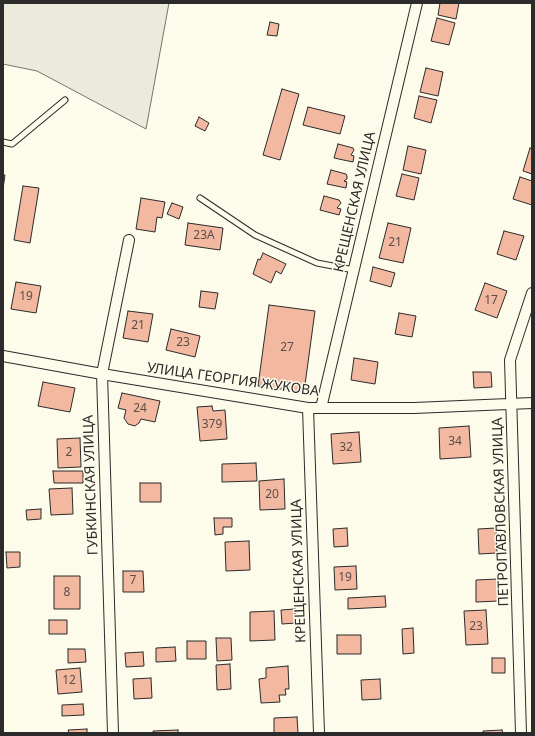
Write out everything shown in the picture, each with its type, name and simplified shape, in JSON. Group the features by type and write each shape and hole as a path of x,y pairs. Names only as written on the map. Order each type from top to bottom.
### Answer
{"street":[{"name":"КРЕЩЕНСКАЯ УЛИЦА","path":"320,408 417,3"},
{"name":"ГУБКИНСКАЯ УЛИЦА","path":"113,733 102,374 129,240"},
{"name":"ПЕТРОПАВЛОВСКАЯ УЛИЦА","path":"521,733 510,360 532,294"},
{"name":"УЛИЦА ГЕОРГИЯ ЖУКОВА","path":"3,356 308,408 414,408 532,403"},
{"name":"КРЕЩЕНСКАЯ УЛИЦА","path":"308,408 319,733"}],"lane":[{"path":"3,142 12,144 65,100"},
{"path":"200,198 255,235 317,263 354,270"}],"shaded area":[{"path":"3,3 169,3 146,129 37,71 3,64"}],"building":[{"path":"440,3 459,3 456,19 438,15"},
{"path":"437,18 455,23 449,45 431,41"},
{"path":"270,22 279,24 277,36 267,35"},
{"path":"426,68 443,72 438,96 420,92"},
{"path":"282,89 299,94 280,160 263,155"},
{"path":"419,96 437,100 431,123 414,118"},
{"path":"308,107 345,116 340,134 303,125"},
{"path":"199,117 209,123 205,131 195,126"},
{"path":"338,144 353,148 354,150 351,155 354,156 353,162 334,158"},
{"path":"408,146 426,150 421,174 403,170"},
{"path":"530,148 532,149 532,174 523,171"},
{"path":"331,170 346,174 347,179 344,181 347,182 346,188 327,184"},
{"path":"402,174 419,178 414,200 396,196"},
{"path":"3,175 5,175 3,189"},
{"path":"520,177 532,181 532,205 513,199"},
{"path":"23,186 39,188 30,243 14,240"},
{"path":"324,196 339,200 341,203 337,208 341,209 339,215 320,210"},
{"path":"141,198 165,202 162,218 157,217 155,232 136,229"},
{"path":"172,203 183,207 179,219 167,214"},
{"path":"188,223 223,228 220,250 185,245"},
{"path":"388,223 411,228 403,263 379,258"},
{"path":"504,231 524,236 516,260 497,254"},
{"path":"263,253 286,264 281,274 276,271 271,283 253,274 258,259 260,260"},
{"path":"373,267 395,273 391,287 370,281"},
{"path":"16,282 41,286 36,313 11,309"},
{"path":"485,283 507,291 497,318 475,310"},
{"path":"201,291 218,293 215,309 199,307"},
{"path":"269,305 315,311 304,392 258,386"},
{"path":"128,311 153,314 148,342 123,338"},
{"path":"399,313 416,316 412,337 395,334"},
{"path":"171,329 200,336 195,357 166,350"},
{"path":"354,358 378,362 375,384 351,380"},
{"path":"473,372 491,372 492,387 474,388"},
{"path":"43,382 75,388 70,412 38,406"},
{"path":"122,393 160,401 155,422 141,419 135,426 128,424 124,418 126,410 118,408"},
{"path":"212,406 213,411 225,410 227,439 200,441 197,407"},
{"path":"469,426 471,457 440,459 439,428"},
{"path":"359,432 361,462 333,464 331,434"},
{"path":"80,438 81,467 58,468 57,439"},
{"path":"256,463 257,481 222,482 222,464"},
{"path":"53,471 83,471 83,483 54,483"},
{"path":"284,479 285,509 260,510 259,481"},
{"path":"140,483 161,483 161,502 140,502"},
{"path":"72,488 73,514 51,515 49,489"},
{"path":"41,509 41,519 27,520 26,510"},
{"path":"214,518 232,518 232,527 223,527 223,534 215,535"},
{"path":"347,528 348,546 334,547 333,529"},
{"path":"496,528 497,553 479,554 478,529"},
{"path":"249,541 250,570 226,571 225,542"},
{"path":"6,552 20,552 20,567 7,568"},
{"path":"356,566 357,589 335,590 334,567"},
{"path":"123,571 143,571 144,592 123,592"},
{"path":"54,576 80,576 80,609 54,609"},
{"path":"498,579 499,601 476,602 476,580"},
{"path":"385,596 386,607 348,609 348,598"},
{"path":"295,609 296,623 282,624 281,610"},
{"path":"486,610 488,644 466,645 464,611"},
{"path":"274,611 275,640 250,641 250,612"},
{"path":"49,620 67,620 67,634 49,634"},
{"path":"413,628 414,653 403,654 402,629"},
{"path":"337,635 361,635 361,654 337,654"},
{"path":"216,638 231,638 232,660 217,661"},
{"path":"187,641 206,641 206,659 187,659"},
{"path":"175,647 176,661 156,662 156,648"},
{"path":"68,649 85,649 86,662 68,663"},
{"path":"143,652 144,666 126,667 125,653"},
{"path":"492,658 505,658 505,673 492,673"},
{"path":"230,664 231,689 217,690 216,665"},
{"path":"288,666 289,689 285,689 286,695 279,695 280,702 261,703 259,679 266,678 266,668"},
{"path":"80,668 82,692 58,694 56,670"},
{"path":"151,678 152,698 134,699 133,679"},
{"path":"380,679 381,699 362,700 361,680"},
{"path":"83,704 84,715 62,716 62,705"},
{"path":"297,717 298,733 274,733 274,718"},
{"path":"87,729 87,733 69,733 68,730"},
{"path":"178,730 178,733 153,733 153,731"},
{"path":"502,730 503,733 483,733 483,731"}]}
